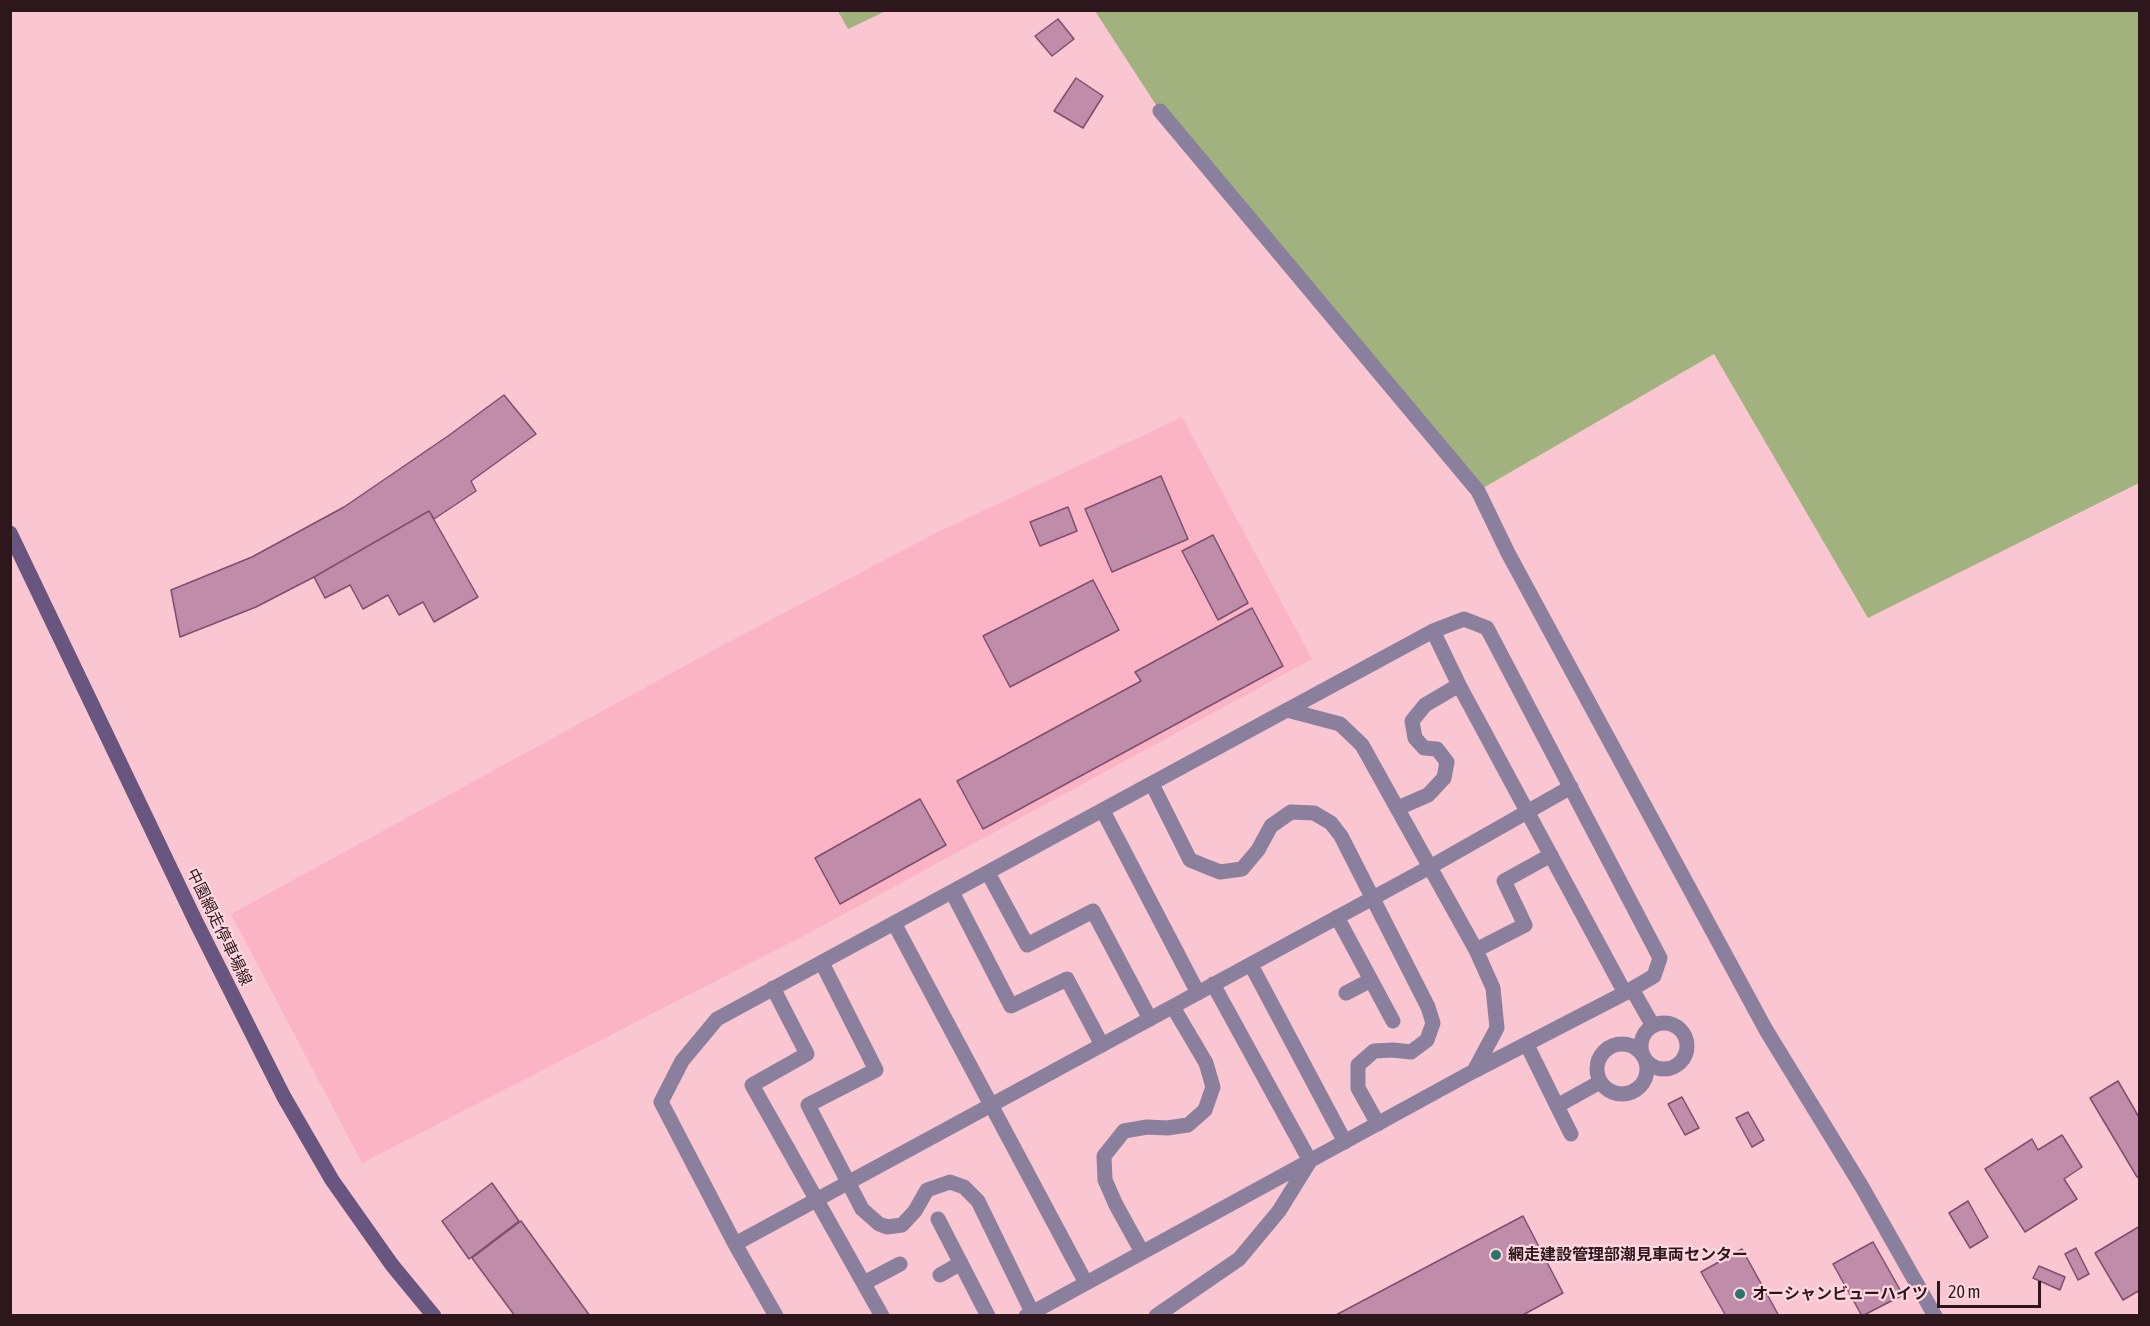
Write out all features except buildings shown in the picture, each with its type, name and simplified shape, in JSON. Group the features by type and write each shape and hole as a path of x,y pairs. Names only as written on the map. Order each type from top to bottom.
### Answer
{"main road":[{"name":"中園網走停車場線","path":"10,533 196,922 284,1097 332,1180 392,1264 434,1316"}],"lane":[{"path":"1160,111 1478,491 1508,553 1766,1030 1862,1188 1935,1316"},
{"path":"776,1316 735,1244 661,1102 682,1061 717,1019 1433,631 1464,619 1487,628 1660,958 1653,976 1629,991 1474,1071 1029,1314 978,1201 964,1187 950,1182 927,1190 915,1211 902,1225 887,1227 879,1224 862,1209 808,1105 876,1070 822,963"},
{"path":"1433,631 1459,685 1551,855 1629,991 1653,1026"},
{"path":"1398,808 1428,795 1444,778 1447,762 1437,750 1424,748 1415,738 1412,721 1425,705 1459,685"},
{"path":"1287,710 1340,724 1362,745 1476,950 1494,988 1497,1028 1474,1071"},
{"path":"1152,784 1190,860 1220,872 1242,869 1258,850 1271,826 1291,812 1314,813 1331,823 1341,836 1428,1007 1433,1023 1427,1040 1411,1052 1374,1051 1358,1065 1358,1088 1378,1124"},
{"path":"735,1244 1430,867 1571,788"},
{"path":"1103,811 1198,993"},
{"path":"1476,950 1525,925 1504,880 1551,855"},
{"path":"988,873 1027,945 1093,911 1150,1019"},
{"path":"952,892 1011,1006 1066,979 1102,1045"},
{"path":"1337,917 1394,1021"},
{"path":"894,923 1086,1283"},
{"path":"1251,964 1345,1142"},
{"path":"1346,993 1371,980"},
{"path":"1213,984 1310,1161"},
{"path":"773,988 807,1054 752,1085 882,1316"},
{"path":"1142,1252 1105,1180 1104,1156 1124,1131 1147,1127 1167,1128 1188,1125 1205,1110 1213,1087 1206,1064 1173,1006"},
{"path":"1653,1026 1645,1033 1642,1041 1643,1056 1646,1073 1638,1087 1630,1092 1613,1092 1600,1082 1597,1067 1599,1059 1609,1047 1624,1044 1632,1046 1643,1056 1654,1067 1668,1069 1681,1062 1688,1049 1685,1035 1680,1028 1665,1022 1653,1026"},
{"path":"1527,1045 1572,1134"},
{"path":"1557,1106 1600,1082"},
{"path":"1156,1316 1239,1259 1279,1211 1310,1161"},
{"path":"938,1219 988,1316"},
{"path":"940,1275 961,1263"},
{"path":"864,1283 900,1264"}],"shaded area":[{"path":"1182,417 1312,659 811,932 362,1163 231,914 723,645 934,534"}],"green space":[{"path":"838,11 886,11 848,29"},
{"path":"1095,11 2139,11 2139,483 1868,618 1714,354 1478,491 1160,111"}],"place":[{"name":"網走建設管理部潮見車両センター","path":"1496,1255"},
{"name":"オーシャンビューハイツ","path":"1740,1294"}]}
